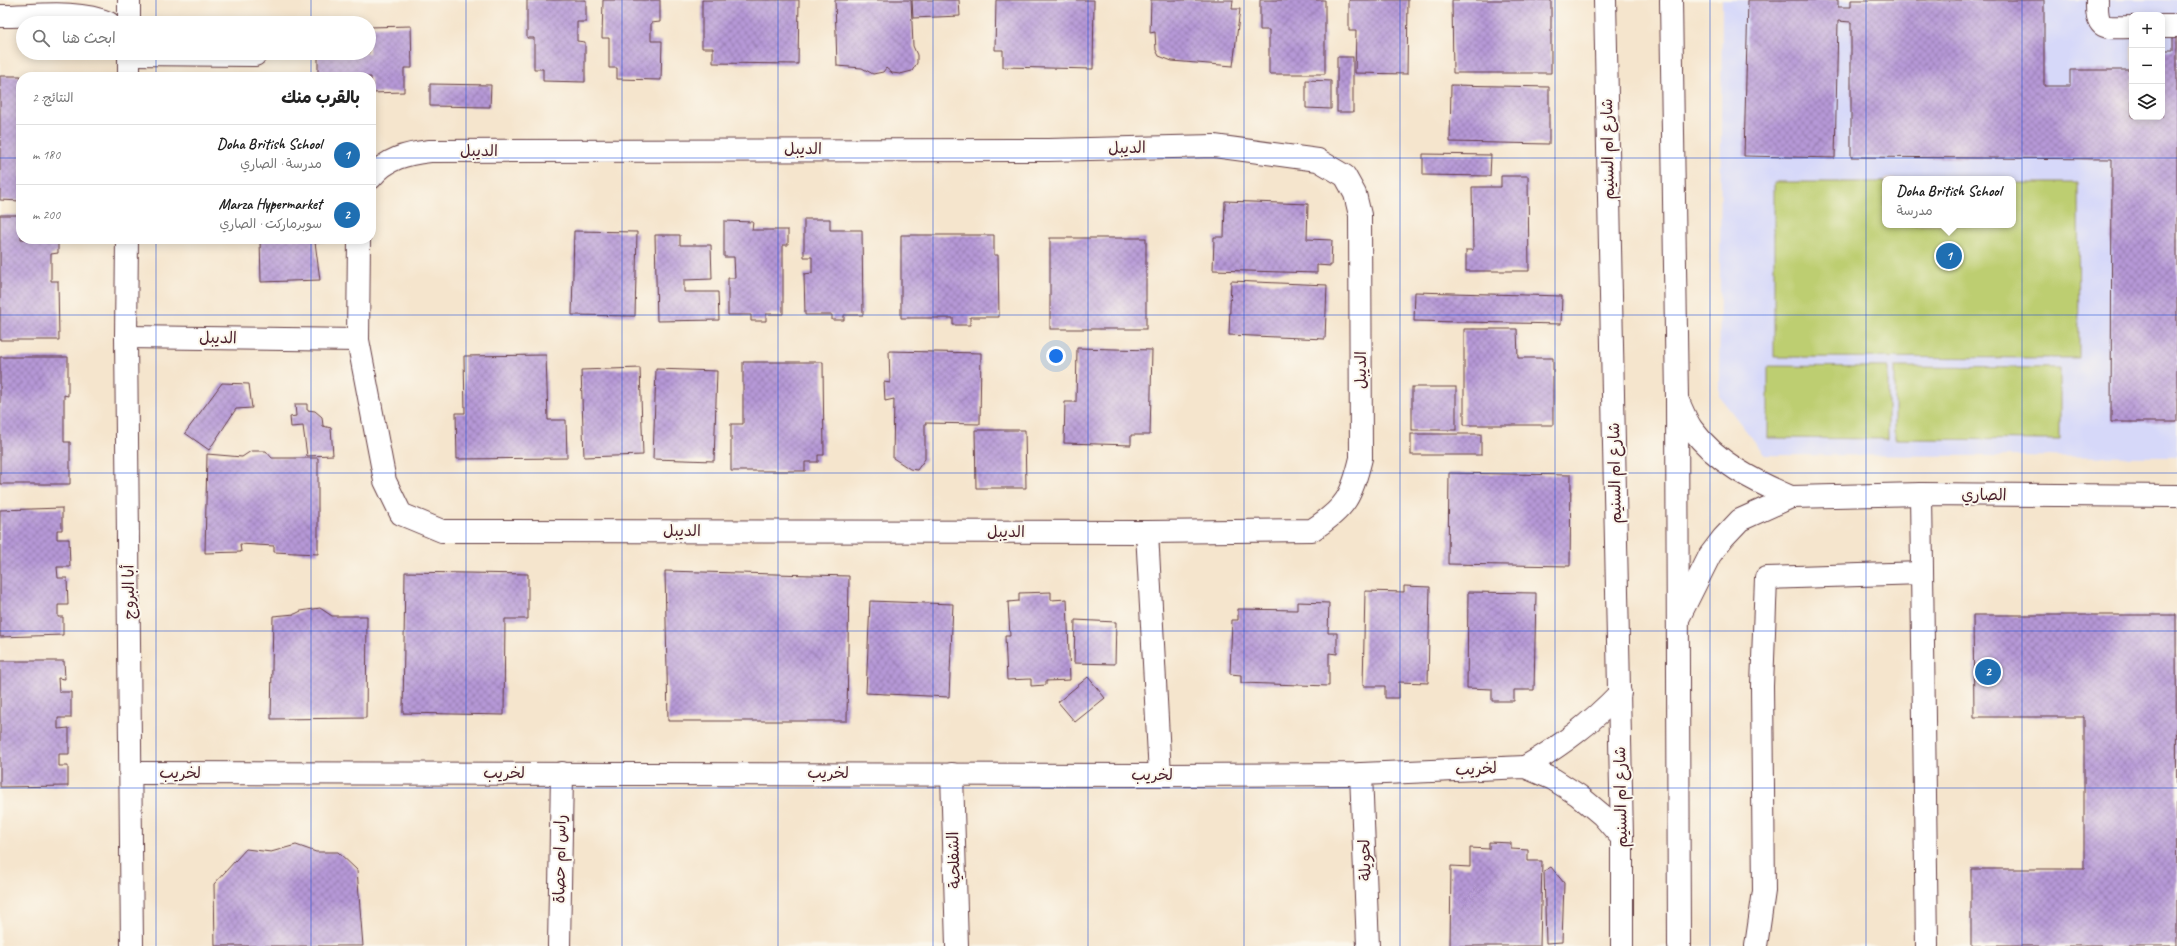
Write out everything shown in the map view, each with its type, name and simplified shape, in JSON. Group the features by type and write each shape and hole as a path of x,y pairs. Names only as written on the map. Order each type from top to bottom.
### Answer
{"street":[{"path":"129,0 129,16"},
{"name":"شارع ام السنيم","path":"1605,0 1620,693 1622,946"},
{"path":"1671,0 1676,399 1680,946"},
{"path":"2097,0 2097,18 2101,24 2106,27 2129,27"},
{"path":"0,16 84,16"},
{"path":"2165,26 2177,26"},
{"path":"129,60 129,72"},
{"name":"الديبل","path":"359,244 358,340 385,481 400,514 442,531 1147,532 1312,530 1334,516 1346,501 1355,483 1361,458 1360,215 1355,194 1344,176 1318,160 1214,146 1048,150 430,151 393,158 376,173"},
{"name":"أبا البروج","path":"127,244 126,337 132,946"},
{"name":"الديبل","path":"126,337 358,340"},
{"name":"الصاري","path":"1676,399 1692,429 1720,459 1753,481 1791,497"},
{"path":"1921,494 1927,946"},
{"name":"الصاري","path":"1678,619 1710,555 1723,538 1740,520 1791,497 1921,494 2177,496"},
{"path":"1147,532 1160,775"},
{"path":"1756,946 1764,891 1762,686 1766,578 1922,573"},
{"path":"1525,767 1578,733 1594,720 1620,693"},
{"name":"لخريب","path":"131,773 1160,775 1361,774 1525,767 1553,779 1578,796 1602,816 1622,838"},
{"name":"راس ام حصاة","path":"559,946 562,773"},
{"name":"الشفلحية","path":"952,774 957,946"},
{"name":"لحويلة","path":"1361,774 1368,946"}],"shaded area":[{"path":"1722,0 2177,0 2177,457 1765,455 1719,396"}],"green space":[{"path":"1774,182 1882,182 1882,228 2016,228 2016,183 2078,183 2079,358 1774,357"},
{"path":"1768,366 1888,367 1888,439 1768,438"},
{"path":"1895,367 2060,368 2060,440 1895,439"}],"building":[{"path":"527,0 586,0 586,22 577,22 577,41 585,42 585,82 543,81 543,69 534,69 534,38 527,38"},
{"path":"603,0 660,0 660,22 651,23 651,41 662,41 661,80 617,79 617,68 609,68 609,38 602,38"},
{"path":"702,0 799,0 798,64 713,63 713,48 702,48"},
{"path":"835,0 911,0 913,46 917,55 917,63 912,71 900,74 892,73 886,68 883,72 873,74 862,68 837,66"},
{"path":"912,0 959,0 960,16 913,18"},
{"path":"996,0 1094,0 1093,69 1003,67 1003,50 995,50"},
{"path":"1151,0 1233,0 1232,9 1240,9 1233,66 1172,61 1159,56 1156,50 1155,32 1150,33"},
{"path":"1260,0 1325,0 1325,74 1269,74 1269,30 1260,30"},
{"path":"1349,0 1408,0 1407,74 1355,73 1356,31 1349,31"},
{"path":"1452,0 1551,0 1551,73 1453,73"},
{"path":"1748,0 1838,0 1838,7 1851,7 1851,0 2044,0 2044,86 2070,86 2070,70 2129,70 2129,120 2165,120 2165,50 2173,50 2173,33 2177,33 2177,422 2111,422 2112,159 1851,157 1851,22 1838,21 1835,158 1744,156"},
{"path":"411,26 412,68 404,68 404,92 376,93 376,72 318,72 318,60 376,60 376,27"},
{"path":"1337,57 1353,57 1353,112 1337,112"},
{"path":"0,76 16,76 16,201 0,200"},
{"path":"1306,80 1331,81 1331,109 1306,108"},
{"path":"430,84 491,85 490,107 430,106"},
{"path":"1451,85 1549,87 1549,144 1450,142"},
{"path":"1423,154 1491,155 1490,176 1423,175"},
{"path":"1501,176 1528,176 1529,271 1466,271 1466,250 1473,250 1472,187 1501,187"},
{"path":"1225,201 1308,204 1307,239 1332,240 1331,266 1317,265 1317,273 1213,270 1214,237 1224,237"},
{"path":"0,215 16,215 16,244 58,244 58,253 51,254 51,281 58,281 59,340 0,340"},
{"path":"804,219 830,219 830,230 862,230 863,315 844,315 844,320 832,320 832,315 805,315 804,274 812,273 812,257 804,257"},
{"path":"724,221 753,222 752,230 788,230 788,245 783,245 783,314 766,314 766,321 751,321 751,315 728,315 728,278 735,278 734,257 724,257"},
{"path":"574,231 637,232 635,316 572,315"},
{"path":"655,235 680,235 680,245 711,245 712,279 684,280 684,292 718,292 719,320 657,321"},
{"path":"901,235 994,235 994,255 998,255 999,317 970,317 970,325 953,325 953,318 901,318"},
{"path":"1050,238 1146,238 1146,329 1050,329"},
{"path":"260,244 315,244 320,280 261,282"},
{"path":"1231,281 1327,285 1325,339 1229,335"},
{"path":"1415,292 1562,296 1561,324 1414,321"},
{"path":"1464,329 1517,329 1518,358 1553,358 1553,425 1464,425"},
{"path":"1077,348 1152,350 1150,435 1131,435 1131,445 1064,443 1065,402 1076,402"},
{"path":"889,351 981,353 980,424 925,423 925,459 917,470 910,469 893,458 894,399 885,401 884,382 890,383"},
{"path":"546,355 548,420 566,420 567,458 457,459 456,413 465,413 464,356"},
{"path":"0,357 68,357 68,396 64,395 64,442 70,442 70,484 0,484"},
{"path":"743,362 823,362 824,455 818,455 818,462 805,462 805,471 731,471 731,424 743,424"},
{"path":"640,368 643,455 584,457 581,370"},
{"path":"656,369 717,371 714,461 653,459"},
{"path":"222,383 249,384 252,408 236,409 209,450 185,433"},
{"path":"1412,387 1456,387 1456,430 1412,430"},
{"path":"295,404 307,404 307,410 315,411 322,417 323,426 331,428 333,455 307,456 303,426 291,427 290,417 296,416"},
{"path":"975,430 1025,430 1026,488 976,488"},
{"path":"1411,434 1481,434 1481,455 1411,455"},
{"path":"251,451 266,451 272,458 318,458 318,554 274,552 274,546 240,544 241,552 205,553 207,454 242,457"},
{"path":"1449,473 1571,475 1570,566 1448,564"},
{"path":"62,508 62,530 57,530 57,539 69,539 70,567 57,567 58,578 67,578 68,605 58,605 58,617 63,617 63,635 0,637 0,510"},
{"path":"665,571 849,576 847,721 668,721"},
{"path":"405,572 528,574 528,619 505,619 504,715 403,713"},
{"path":"1404,586 1430,587 1428,683 1399,682 1399,698 1385,698 1385,686 1363,686 1365,591 1404,592"},
{"path":"1051,592 1051,600 1067,599 1070,680 1046,681 1046,685 1031,686 1031,679 1007,680 1005,636 1010,636 1008,602 1019,601 1019,593"},
{"path":"1468,592 1536,593 1534,690 1514,690 1514,701 1492,701 1492,689 1467,688"},
{"path":"870,601 953,604 949,697 866,693"},
{"path":"1297,602 1329,603 1328,633 1337,633 1337,654 1329,653 1329,686 1241,683 1241,675 1230,674 1232,620 1238,620 1238,609 1297,610"},
{"path":"320,608 332,616 367,616 366,718 271,719 273,616 295,614 301,611"},
{"path":"1973,615 2176,615 2177,946 1971,946 1971,869 2084,869 2084,717 1974,717"},
{"path":"1075,620 1116,622 1115,664 1074,663"},
{"path":"0,661 64,661 65,679 58,678 59,692 71,692 71,718 58,718 58,729 69,728 69,754 59,754 59,766 68,766 68,786 0,787"},
{"path":"1088,677 1105,698 1075,722 1058,702"},
{"path":"1489,842 1511,843 1511,849 1528,850 1528,861 1542,861 1540,946 1450,946 1451,866 1470,867 1470,848 1489,849"},
{"path":"296,845 316,852 338,852 357,870 363,946 215,946 214,884 246,849 271,852"},
{"path":"1551,867 1564,883 1562,942 1546,943 1544,871"}],"place":[{"name":"Doha British School","path":"1949,256"},
{"name":"Marza Hypermarket","path":"1988,672"}]}
